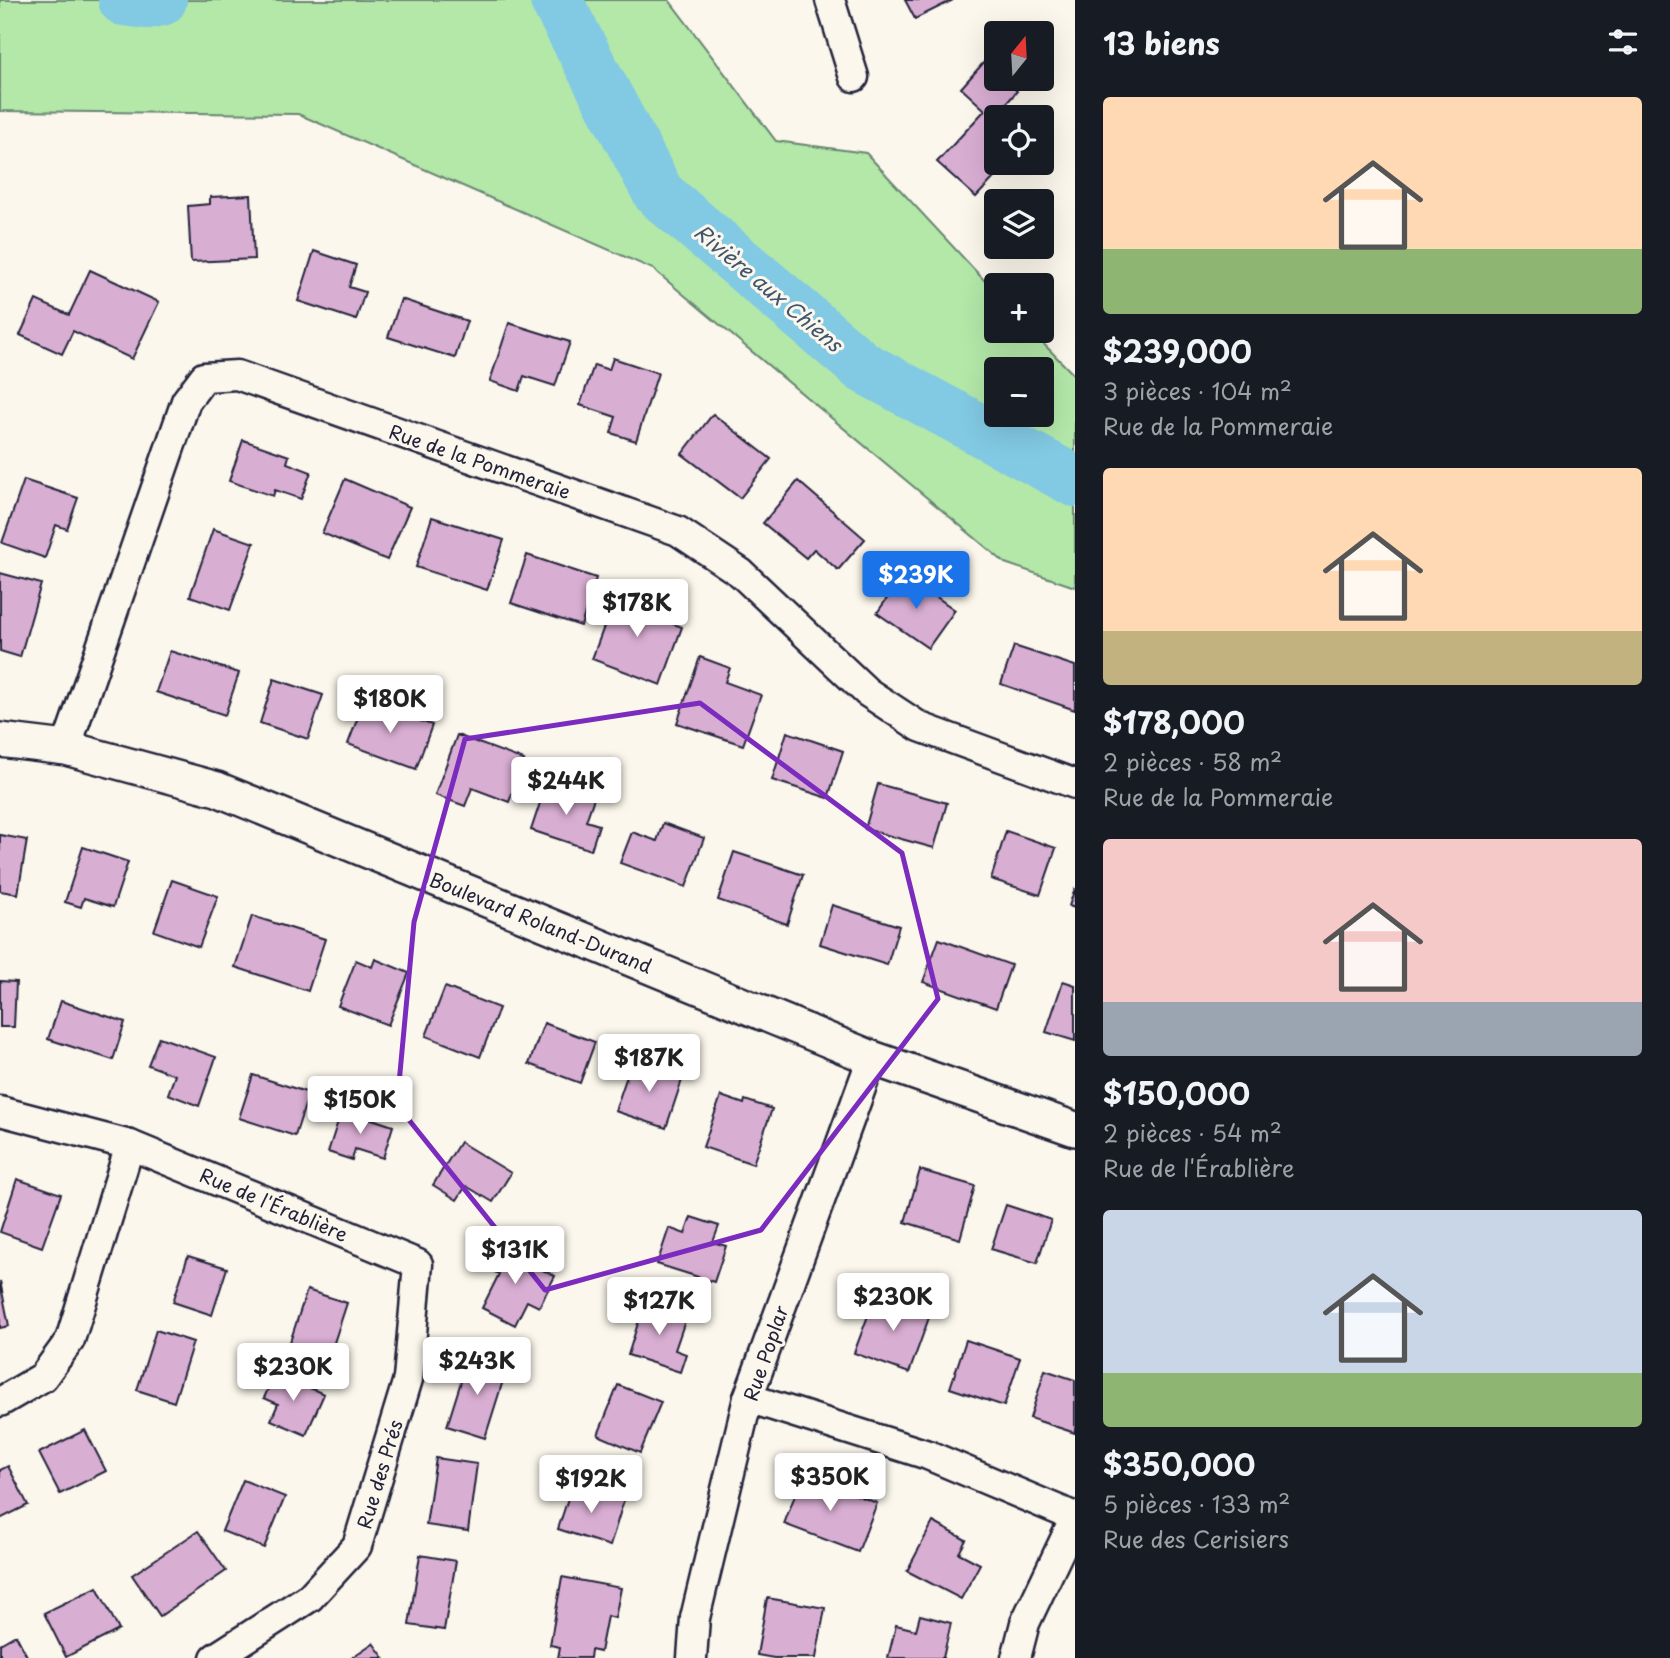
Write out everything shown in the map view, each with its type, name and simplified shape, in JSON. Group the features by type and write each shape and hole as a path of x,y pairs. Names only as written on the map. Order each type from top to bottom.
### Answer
{"street":[{"path":"830,0 854,77"},
{"name":"Rue de la Pommeraie","path":"66,748 186,401 204,377 237,375 678,531 741,573 867,692 920,727 1075,784"},
{"name":"Boulevard Roland-Durand","path":"0,740 66,748 217,789 872,1058 1075,1129"},
{"name":"Rue Poplar","path":"692,1658 695,1618 748,1398 872,1058"},
{"name":"Rue de l'Érablière","path":"0,1111 130,1144 418,1264"},
{"path":"0,1402 43,1377 70,1340 130,1144"},
{"name":"Rue des Prés","path":"215,1658 310,1597 357,1545 408,1380 418,1264"},
{"path":"748,1398 928,1455 1075,1517 1025,1623 1016,1658"}],"highlighted area":[{"path":"700,703 902,853 938,999 761,1230 545,1290 397,1105 414,922 465,739"}],"green space":[{"path":"0,0 669,0 776,141 866,153 984,280 984,343 1043,343 1075,376 1075,587 1005,563 653,269 298,114 0,111"}],"building":[{"path":"905,0 953,0 915,19"},
{"path":"984,62 984,91 1017,91 1005,105 984,105 984,109 961,88"},
{"path":"984,111 984,175 997,175 976,197 937,162"},
{"path":"251,195 254,259 191,262 188,206 210,204 210,197"},
{"path":"314,251 356,265 349,287 365,292 356,320 298,301"},
{"path":"90,270 159,302 132,359 73,331 62,354 20,335 36,300 69,315"},
{"path":"401,299 467,321 455,358 388,337"},
{"path":"509,323 570,342 555,386 524,376 519,391 490,381"},
{"path":"613,358 658,373 636,441 611,433 616,417 580,405 594,365 609,370"},
{"path":"713,414 771,459 740,498 682,454"},
{"path":"243,440 289,456 287,463 311,472 301,499 275,490 273,496 229,481"},
{"path":"345,479 410,507 387,560 322,533"},
{"path":"24,480 78,498 67,529 56,525 45,558 2,543"},
{"path":"798,481 865,539 838,570 814,549 806,558 763,523"},
{"path":"432,517 504,540 487,590 416,567"},
{"path":"213,529 254,543 230,610 190,596"},
{"path":"527,555 596,578 581,626 511,603"},
{"path":"0,573 41,584 20,657 0,651"},
{"path":"904,574 955,610 928,648 877,613"},
{"path":"618,589 654,602 649,615 682,627 661,685 592,659"},
{"path":"1014,646 1075,666 1075,710 1001,684"},
{"path":"170,651 239,673 225,715 156,692"},
{"path":"700,657 730,668 725,682 761,695 743,745 677,723"},
{"path":"274,679 323,695 308,739 260,723"},
{"path":"364,701 432,725 416,769 348,744"},
{"path":"787,732 843,751 828,798 772,780"},
{"path":"457,735 524,760 509,802 472,788 465,806 435,795"},
{"path":"547,782 594,798 586,821 599,825 591,850 531,830"},
{"path":"878,784 947,803 934,848 865,829"},
{"path":"663,823 704,838 686,887 620,863 632,832 657,841"},
{"path":"1006,831 1056,848 1040,895 991,879"},
{"path":"0,835 27,840 18,894 0,891"},
{"path":"83,847 128,862 113,907 84,898 81,907 65,902"},
{"path":"734,852 803,875 787,924 718,900"},
{"path":"172,880 218,896 199,947 154,931"},
{"path":"1075,888 1075,908 1069,906"},
{"path":"832,905 899,926 887,965 820,944"},
{"path":"252,916 325,939 308,991 235,967"},
{"path":"939,939 1011,965 996,1008 923,982"},
{"path":"375,959 409,973 388,1025 338,1006 356,960 372,967"},
{"path":"0,981 16,982 14,1027 0,1027"},
{"path":"1063,981 1075,985 1075,1041 1046,1032"},
{"path":"445,987 499,1008 480,1057 426,1036"},
{"path":"61,1001 125,1022 113,1060 48,1039"},
{"path":"544,1023 595,1042 580,1083 529,1064"},
{"path":"159,1037 216,1057 199,1106 168,1094 175,1075 148,1065"},
{"path":"632,1061 683,1077 666,1128 615,1111"},
{"path":"253,1075 309,1093 295,1136 239,1118"},
{"path":"721,1096 772,1109 753,1164 703,1147"},
{"path":"342,1109 393,1126 383,1158 355,1149 352,1160 328,1152"},
{"path":"460,1142 511,1173 493,1202 466,1186 457,1200 433,1185"},
{"path":"920,1170 975,1186 960,1239 905,1222"},
{"path":"17,1179 61,1194 42,1247 0,1232"},
{"path":"1006,1205 1051,1220 1037,1263 991,1249"},
{"path":"691,1217 719,1226 713,1242 726,1246 714,1282 657,1264 669,1228 685,1234"},
{"path":"497,1248 555,1276 539,1307 527,1301 515,1325 482,1308 499,1274 487,1268"},
{"path":"188,1256 227,1268 212,1315 173,1302"},
{"path":"0,1281 9,1326 0,1328"},
{"path":"307,1290 347,1303 329,1358 289,1345"},
{"path":"877,1292 931,1312 909,1373 854,1353"},
{"path":"645,1301 687,1315 675,1350 686,1354 680,1372 628,1355"},
{"path":"156,1330 193,1342 174,1402 137,1390"},
{"path":"966,1340 1020,1358 1004,1406 950,1388"},
{"path":"469,1356 507,1368 485,1438 447,1426"},
{"path":"1045,1370 1075,1380 1075,1433 1030,1418"},
{"path":"275,1373 324,1394 306,1435 271,1420 278,1404 264,1398"},
{"path":"618,1385 661,1402 640,1453 598,1435"},
{"path":"85,1430 106,1471 60,1494 39,1453"},
{"path":"436,1458 477,1464 468,1531 426,1525"},
{"path":"8,1466 28,1505 0,1519 0,1470"},
{"path":"803,1474 877,1503 858,1552 784,1524"},
{"path":"243,1480 285,1497 264,1548 222,1531"},
{"path":"573,1483 624,1500 610,1546 558,1529"},
{"path":"933,1522 966,1540 959,1553 980,1564 961,1599 907,1571"},
{"path":"198,1531 226,1571 160,1616 132,1575"},
{"path":"420,1555 456,1561 444,1630 409,1625"},
{"path":"562,1577 621,1588 615,1618 607,1616 600,1652 591,1650 590,1658 558,1658 560,1647 550,1645"},
{"path":"97,1587 119,1630 66,1657 44,1613"},
{"path":"767,1598 825,1608 816,1658 774,1658 757,1655"},
{"path":"920,1615 951,1623 943,1658 888,1658 896,1625 916,1630"},
{"path":"16,1635 28,1658 0,1658 0,1644"},
{"path":"373,1643 384,1658 351,1658"}],"waterway":[{"name":"Rivière aux Chiens","path":"124,0 147,3 161,0"},
{"name":"Rivière aux Chiens","path":"556,0 659,194 863,367 1075,481"}]}
